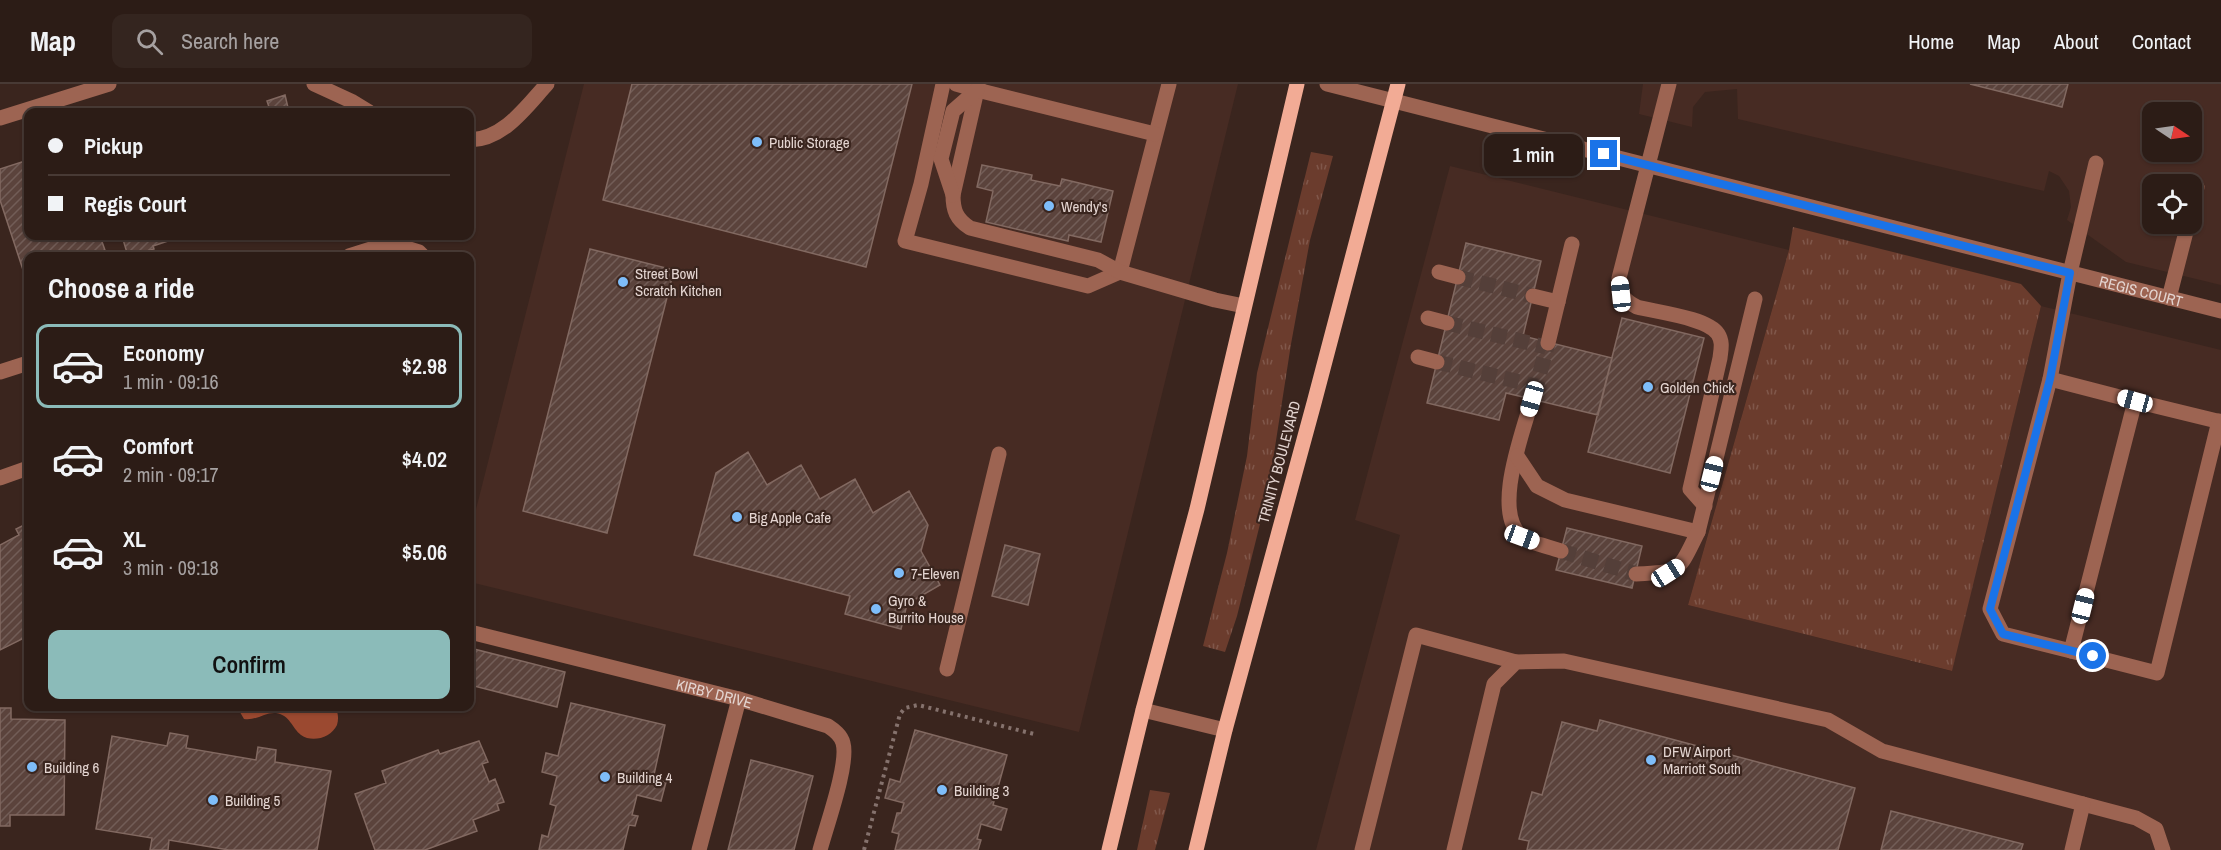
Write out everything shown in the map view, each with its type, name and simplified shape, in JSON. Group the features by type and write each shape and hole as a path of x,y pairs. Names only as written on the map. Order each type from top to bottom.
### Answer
{"main road":[{"path":"1109,850 1143,710 1197,509 1297,84"},
{"name":"TRINITY BOULEVARD","path":"1196,850 1225,730 1398,84"}],"street":[{"path":"32,108 109,84"},
{"path":"314,84 362,108"},
{"path":"474,139 507,127 547,84"},
{"path":"943,84 921,184 905,241 1088,286 1120,272"},
{"path":"956,84 978,87 1155,134"},
{"path":"1120,272 1169,84"},
{"name":"REGIS COURT","path":"1327,84 2221,311"},
{"path":"1669,84 1619,278 1621,294 1628,303 1703,323 1716,331 1722,341 1690,489 1705,507"},
{"path":"978,87 953,195 953,210 960,222 970,228 1098,260 1120,272 1215,300 1244,306"},
{"path":"0,118 24,111"},
{"path":"2050,379 2220,421 2157,673 2003,634 1990,609 2050,379 2070,273 2096,163"},
{"path":"2169,298 2185,234"},
{"path":"362,252 390,243 419,252"},
{"path":"1548,343 1572,244"},
{"path":"1439,272 1458,277"},
{"path":"1533,296 1558,302"},
{"path":"1636,573 1668,573 1682,564 1698,532 1755,299"},
{"path":"1428,318 1447,323"},
{"path":"1418,357 1437,362"},
{"path":"0,372 24,364"},
{"path":"1532,399 1509,491 1509,513 1514,527 1522,537 1561,551"},
{"path":"2071,651 2135,401"},
{"path":"947,669 999,454"},
{"path":"1517,456 1537,486 1565,500 1698,532"},
{"path":"0,478 24,469"},
{"name":"KIRBY DRIVE","path":"474,633 739,699 828,726 836,731 843,742 845,758 820,850"},
{"path":"1362,850 1416,635 1516,662 1564,661 1828,720 1882,751 2136,818 2156,829 2163,850"},
{"path":"1454,850 1494,684 1516,662"},
{"path":"699,850 739,699"},
{"path":"1143,710 1225,730"},
{"path":"2072,850 2084,804"}],"path":[{"path":"864,850 900,714 905,708 918,705 1034,734"}],"shaded area":[{"path":"584,84 1238,84 1079,732 474,583 474,517"},
{"path":"1643,84 2221,84 2221,285 2126,262 2067,220 2071,207 2069,191 2059,176 2049,171 2044,191 1738,119 1737,89 1705,92 1693,107 1692,127 1639,114"},
{"path":"1450,166 1789,250 1688,605 1951,671 2041,306 2221,350 2221,850 1316,850 1400,535 1355,520"},
{"path":"239,711 337,711 338,715 338,722 334,729 326,736 316,739 301,735 281,714 272,713 253,719 244,719"}],"green space":[{"path":"1311,152 1333,156 1310,240 1268,492 1237,616 1225,652 1203,646 1227,553 1247,456 1257,373"},
{"path":"1793,227 2021,284 2041,306 1952,671 1688,605 1789,250"},
{"path":"1150,790 1170,793 1155,850 1137,850"}],"building":[{"name":"Public Storage","path":"632,84 912,84 866,267 603,200"},
{"path":"1970,84 2068,84 2062,107"},
{"path":"285,95 288,108 265,108 269,107 267,101"},
{"path":"24,161 24,240 101,240 106,252 24,252 24,273 0,200 0,169"},
{"name":"Wendy's","path":"982,165 1032,175 1031,180 1060,186 1062,179 1113,191 1101,242 1069,235 1068,241 986,222 993,191 977,187"},
{"path":"123,240 171,240 153,246 154,249 127,252"},
{"path":"1466,243 1541,261 1523,336 1612,358 1598,415 1506,393 1499,420 1427,403"},
{"path":"590,249 674,270 607,533 523,511"},
{"name":"Golden Chick","path":"1622,318 1704,338 1670,473 1588,452"},
{"path":"748,452 767,485 801,465 820,499 855,479 873,513 909,491 928,525 921,551 940,585 907,604 901,629 845,614 850,596 694,555 716,473"},
{"path":"24,525 24,638 0,650 0,545 19,535 16,529"},
{"path":"1567,528 1642,546 1632,588 1556,570"},
{"name":"7-Eleven","path":"1005,545 1040,554 1028,605 992,596"},
{"path":"474,649 565,672 557,707 474,686"},
{"name":"Building 4","path":"571,703 665,725 653,779 666,782 661,801 637,795 632,815 638,816 635,826 629,825 623,850 539,850 542,835 548,837 556,806 550,804 557,776 542,772 546,753 558,756"},
{"name":"Building 6","path":"0,708 11,708 11,719 65,720 64,815 10,815 10,826 0,826"},
{"name":"DFW Airport Marriott South","path":"1600,720 1855,788 1838,850 1527,850 1529,841 1519,839 1532,792 1542,795 1562,722 1597,731"},
{"name":"Building 3","path":"915,730 1007,755 993,805 1007,809 1001,830 981,824 977,839 981,840 978,850 895,850 899,834 892,832 897,813 901,813 904,803 885,798 890,779 900,782"},
{"name":"Building 5","path":"170,733 188,736 186,748 256,760 258,747 276,750 275,762 331,771 317,850 229,850 169,840 168,850 150,850 152,838 96,829 112,736 167,746"},
{"path":"479,741 488,762 482,764 489,782 495,779 504,802 497,804 499,810 473,820 477,831 425,850 375,850 355,794 386,783 382,771 438,750 440,754"},
{"path":"751,760 813,776 794,850 728,850"},
{"path":"1891,811 2023,844 2021,850 1881,850"}],"tunnel":[{"path":"1458,277 1533,296"},
{"path":"1447,323 1546,347"},
{"path":"1534,395 1548,343"},
{"path":"1437,362 1536,386"},
{"path":"1561,551 1636,574"}],"place":[{"name":"Public Storage","path":"757,142"},
{"name":"Wendy's","path":"1049,206"},
{"name":"Street Bowl Scratch Kitchen","path":"623,282"},
{"name":"Golden Chick","path":"1648,387"},
{"name":"Big Apple Cafe","path":"737,517"},
{"name":"7-Eleven","path":"899,573"},
{"name":"Gyro & Burrito House","path":"876,609"},
{"name":"DFW Airport Marriott South","path":"1651,760"},
{"name":"Building 6","path":"32,767"},
{"name":"Building 4","path":"605,777"},
{"name":"Building 3","path":"942,790"},
{"name":"Building 5","path":"213,800"}],"route":[{"path":"1604,154 2070,273 2050,379 1990,609 2003,634 2093,656"}]}
